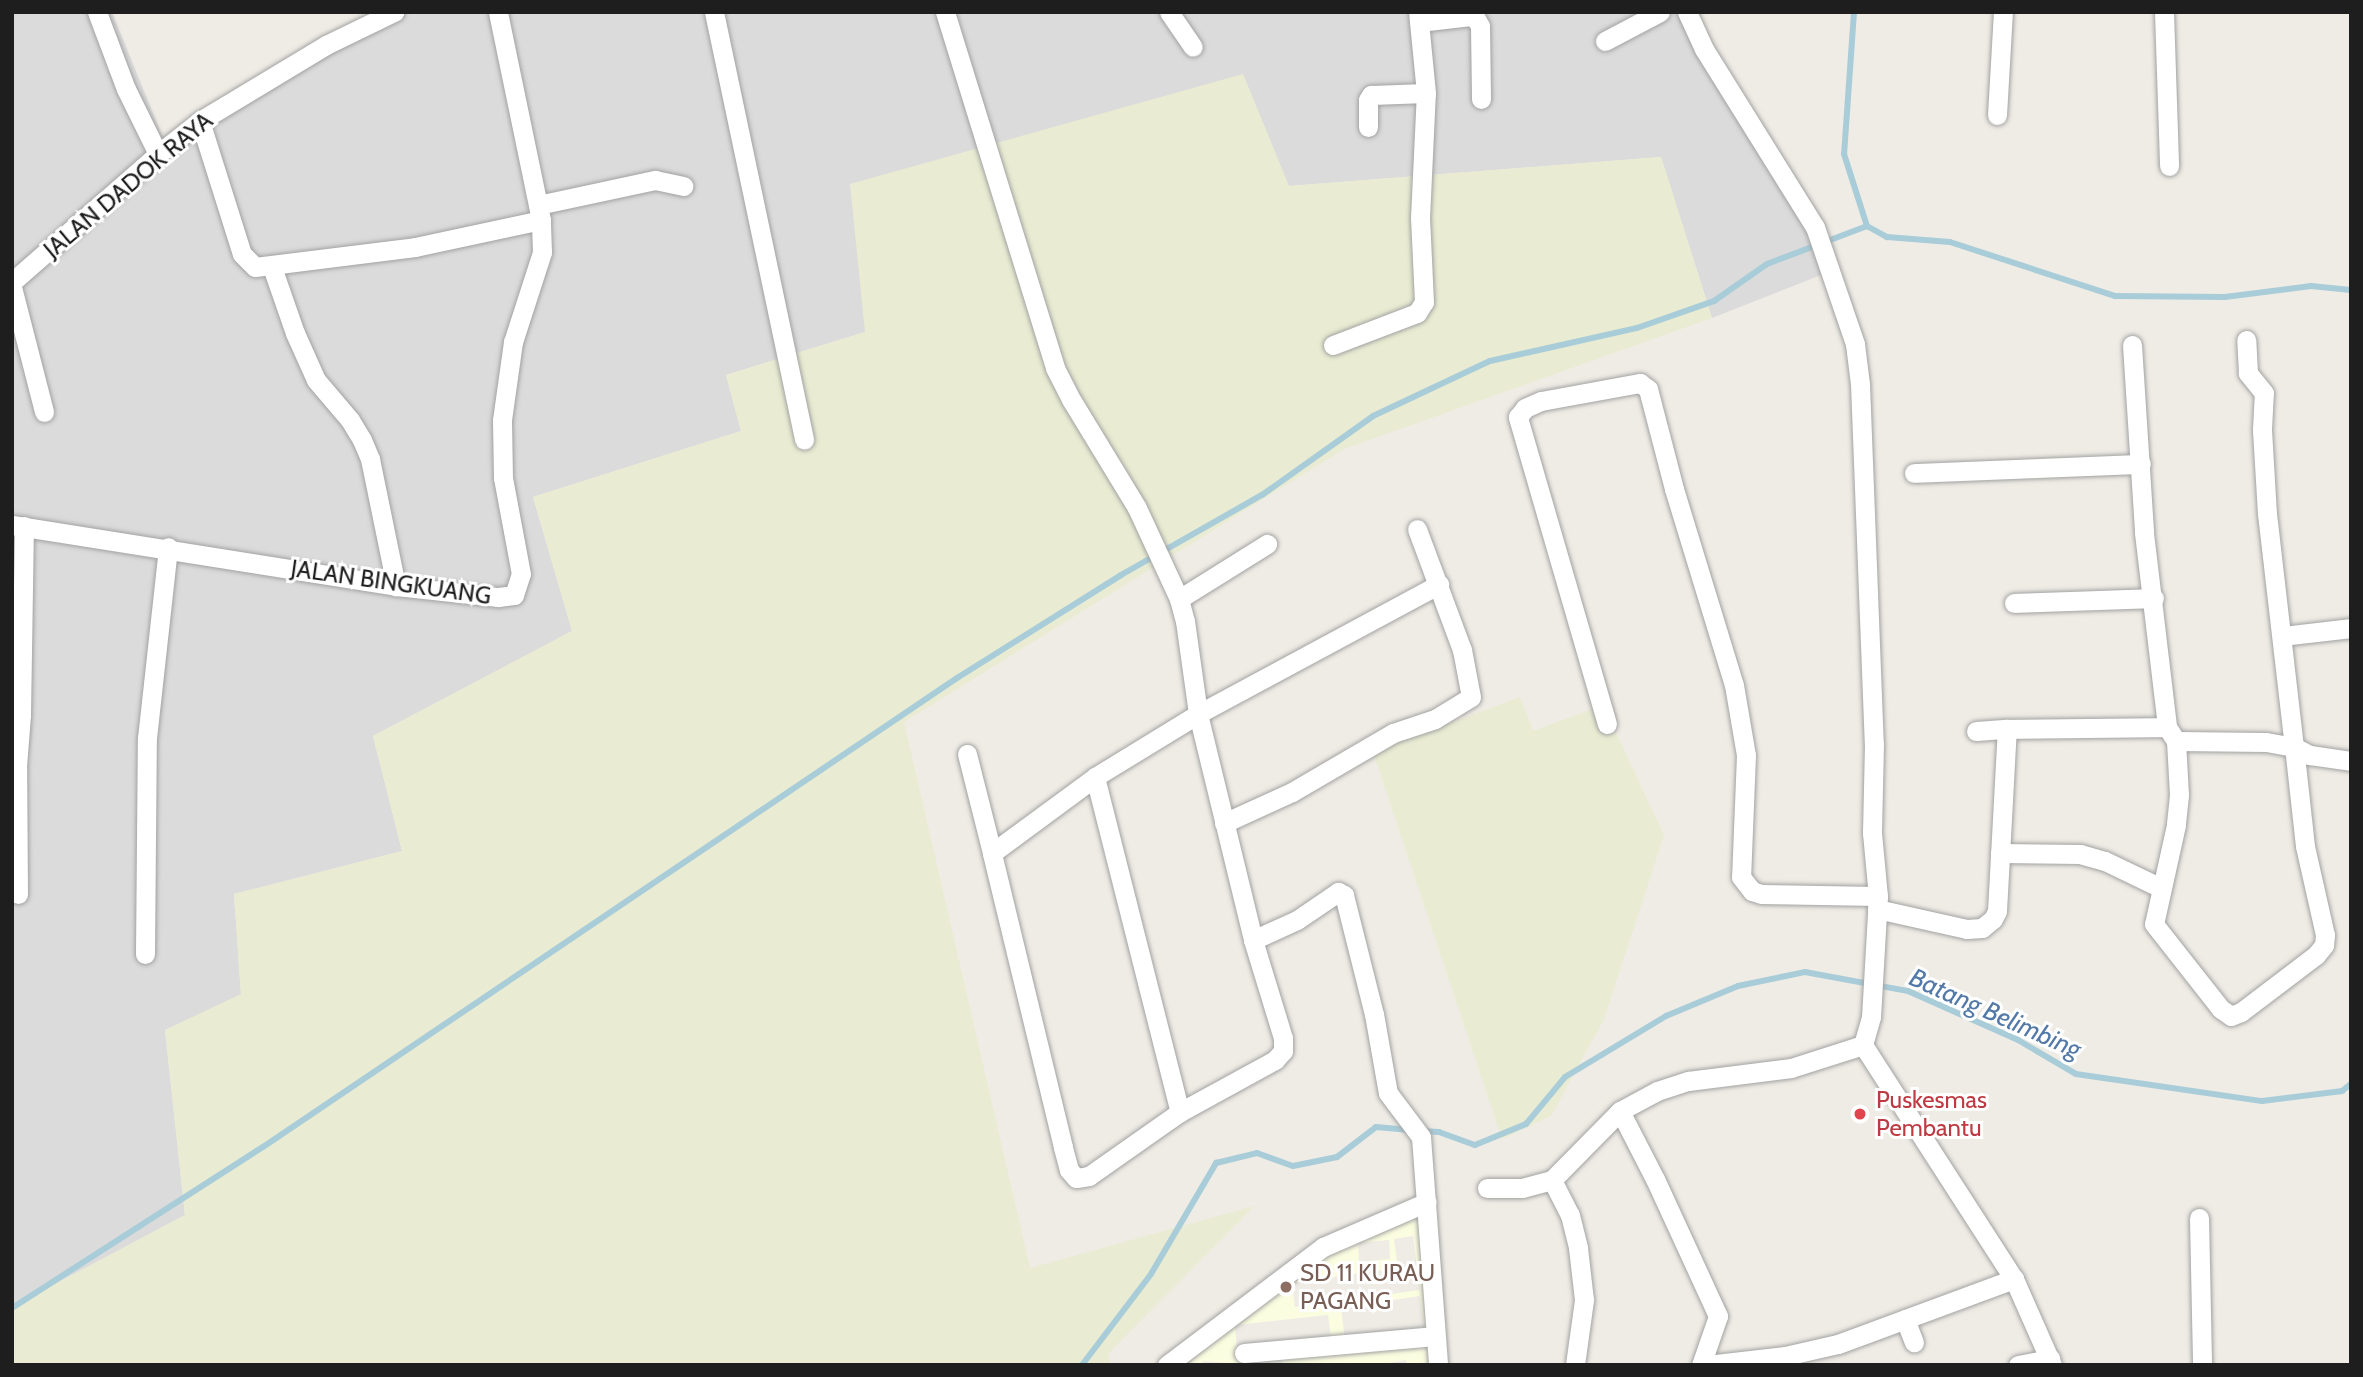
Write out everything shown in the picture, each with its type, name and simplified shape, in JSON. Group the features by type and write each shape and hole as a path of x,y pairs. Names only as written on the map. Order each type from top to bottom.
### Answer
{"street":[{"path":"97,12 126,89 158,154"},
{"name":"JALAN DADOK RAYA","path":"12,284 158,154 200,121 326,45 394,12"},
{"path":"498,12 540,212"},
{"path":"714,12 804,440"},
{"path":"945,12 1055,368 1138,508 1175,590 1185,621 1198,714 1253,940 1278,1014 1283,1051 1275,1060 1180,1112 1089,1176 1076,1178 1072,1175 967,754"},
{"path":"1169,12 1193,47"},
{"path":"1605,41 1660,12"},
{"path":"1687,12 1703,49 1815,227 1855,344 1860,384 1874,744 1872,834 1878,903 1871,1017 1863,1045 2014,1279 2051,1362 2018,1365"},
{"path":"1997,115 2003,12"},
{"path":"2164,12 2169,166"},
{"path":"1333,345 1417,313 1423,306 1420,218 1426,93 1419,17 1471,16 1476,19 1480,26 1481,99"},
{"path":"1368,127 1368,100 1371,95 1426,93"},
{"path":"200,121 244,259 255,267 272,267 415,247 654,180 683,186"},
{"name":"JALAN BINGKUANG","path":"18,525 168,547 396,586 507,597 514,595 520,584 521,573 503,478 502,420 513,342 542,252 540,212"},
{"path":"272,267 295,333 316,380 350,420 370,459 396,586"},
{"path":"12,284 44,412"},
{"path":"2132,345 2144,533 2179,795 2176,825 2153,919 2155,927 2227,1015 2241,1012 2320,950 2325,935 2305,846 2267,514 2262,429 2264,393 2248,373 2246,340"},
{"path":"1607,724 1518,417 1525,408 1541,401 1631,383 1648,388 1674,489 1734,685 1745,755 1741,877 1752,891 1761,894 1878,903 1957,927 1982,928 1990,923 1997,911 2007,729"},
{"path":"1914,473 2141,464"},
{"path":"18,525 15,767 18,894"},
{"path":"1224,823 1292,792 1393,733 1435,719 1471,697 1462,650 1417,530"},
{"path":"1175,590 1267,544"},
{"path":"145,954 147,738 168,547"},
{"path":"992,853 1096,777 1198,714 1439,584"},
{"path":"2014,603 2154,598"},
{"path":"2282,636 2351,628"},
{"path":"1976,731 2007,729 2171,734 2266,742 2294,747 2310,755 2351,761"},
{"path":"1096,777 1180,1112"},
{"path":"2000,853 2080,854 2105,861 2161,888"},
{"path":"1253,940 1297,920 1338,892 1343,894 1374,1014 1388,1093 1421,1138 1438,1365"},
{"path":"1487,1188 1522,1188 1552,1180 1620,1111 1657,1091 1688,1081 1791,1068 1863,1045"},
{"path":"1620,1111 1655,1179 1718,1316 1702,1365"},
{"path":"1552,1180 1570,1215 1582,1277 1584,1300 1575,1365 1581,1365"},
{"path":"1167,1365 1323,1247 1427,1202"},
{"path":"2199,1218 2202,1365"},
{"path":"1707,1365 1812,1350 2014,1279"},
{"path":"1905,1319 1914,1342"},
{"path":"1244,1353 1435,1336"}],"shaded area":[{"path":"12,12 112,12 166,145 392,12 1690,12 1831,271 1712,318 1661,157 1289,186 865,332 726,375 741,431 533,497 572,631 373,736 402,851 234,894 241,995 165,1030 185,1215 12,1307"},
{"path":"1243,74 1289,186 1661,157 1712,318 1344,449 904,722 1030,1268 1254,1206 1108,1354 1110,1365 12,1365 12,1307 185,1215 165,1030 241,994 234,894 402,851 373,736 572,631 533,497 741,431 726,375 865,332 850,184"},
{"path":"1520,697 1533,731 1603,705 1664,835 1604,1019 1551,1116 1502,1139 1373,752"},
{"name":"SD 11 KURAU PAGANG","path":"1414,1211 1423,1235 1434,1365 1407,1365 1406,1360 1378,1365 1282,1365 1281,1352 1248,1357 1249,1365 1203,1361 1203,1365 1189,1365 1210,1338 1344,1243","holes":["1413,1236 1420,1290 1295,1307 1292,1283 1398,1268 1394,1239","1389,1240 1390,1259 1359,1262 1358,1243","1420,1296 1424,1327 1345,1339 1341,1308","1328,1315 1331,1337 1237,1348 1235,1325"]}],"waterway":[{"path":"1854,12 1844,154 1867,226"},
{"path":"12,1308 263,1147 957,678 1121,575 1262,495 1373,416 1490,361 1637,328 1714,301 1767,264 1867,226 1887,237 1950,242 2115,296 2225,297 2311,286 2351,290"},
{"name":"Batang Belimbing","path":"1421,1131 1439,1132 1475,1145 1526,1124 1565,1077 1666,1016 1738,986 1805,972 1908,991 2018,1040 2076,1074 2262,1101 2342,1091 2351,1084"},
{"name":"Batang Belimbing","path":"1082,1365 1151,1274 1216,1163 1257,1153 1293,1166 1337,1157 1376,1127 1410,1130"}],"place":[{"name":"Puskesmas Pembantu","path":"1860,1114"},
{"name":"SD 11 KURAU PAGANG","path":"1286,1287"}]}
